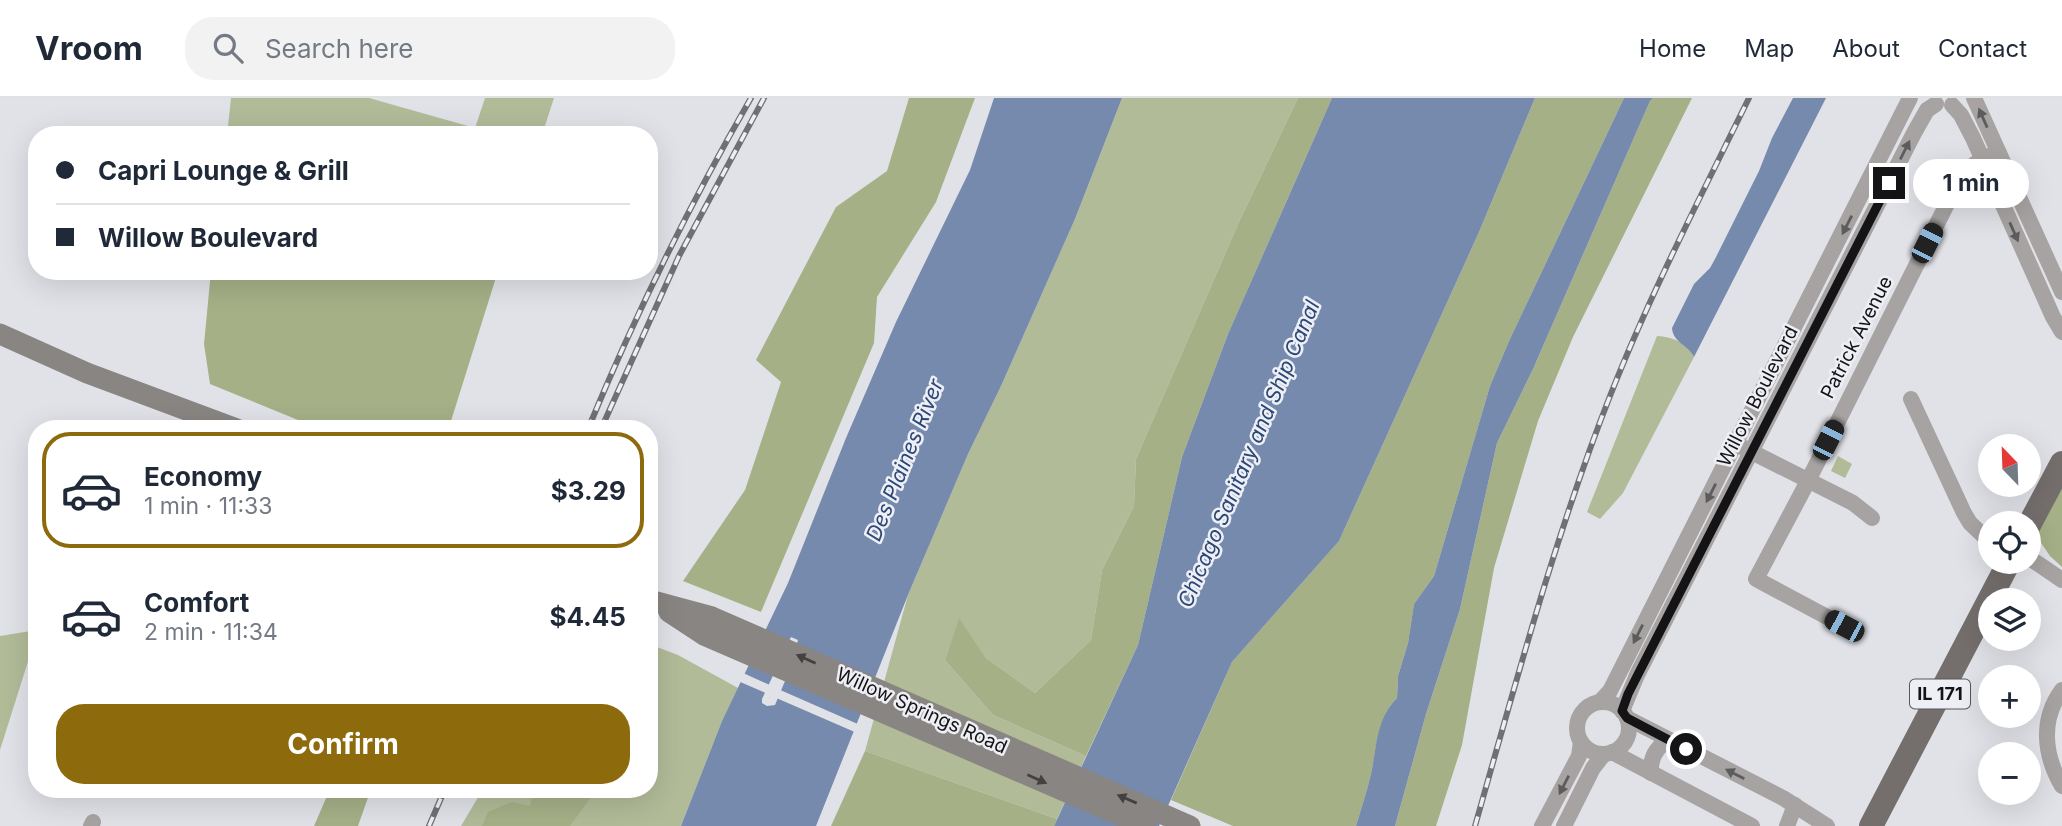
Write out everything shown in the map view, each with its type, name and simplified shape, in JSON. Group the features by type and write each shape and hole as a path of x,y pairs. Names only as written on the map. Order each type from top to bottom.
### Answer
{"main road":[{"path":"0,334 87,373 213,420"},
{"path":"2036,511 2062,463"},
{"name":"IL 171","path":"1871,826 2003,574"},
{"name":"Willow Springs Road","path":"658,603 1145,826"},
{"name":"Willow Springs Road","path":"708,626 1190,826"}],"street":[{"name":"Willow Boulevard","path":"1600,702 1610,691 1910,98"},
{"path":"1975,98 2062,292"},
{"name":"Willow Boulevard","path":"1624,714 1637,675 1927,110 1944,101 1961,115 2062,332"},
{"name":"Patrick Avenue","path":"1844,626 1756,579 1954,190 1973,164 1998,152"},
{"path":"1911,399 1964,513 1978,531"},
{"path":"1735,444 1853,503 1872,518"},
{"path":"2041,566 2062,580"},
{"path":"2062,690 2053,702 2046,740 2049,760 2062,786"},
{"path":"1752,826 1651,773 1608,753 1587,748 1578,734 1580,716 1585,709 1600,702 1609,703 1669,740 1795,805 1828,826"},
{"path":"1564,826 1593,768 1625,741 1629,726 1624,714"},
{"path":"1651,773 1650,764 1654,753 1661,744 1669,740"},
{"path":"1542,826 1579,756 1581,742"},
{"path":"1787,826 1795,805"}],"green space":[{"path":"231,98 369,98 468,126 228,126"},
{"path":"485,98 554,98 545,126 476,126"},
{"path":"909,98 975,98 936,202 877,297 874,343 761,612 683,581 745,490 781,382 756,360 836,207 887,171"},
{"path":"1122,98 1298,98 1239,222 1136,459 1134,506 1102,570 1091,640 1035,693 986,658 959,619 945,660 993,715 1086,756 1057,819 865,751 908,595 968,454 1075,219"},
{"path":"1298,98 1332,98 1228,334 1182,457 1138,645 1086,756 993,715 945,660 959,618 986,658 1035,693 1091,640 1102,570 1134,506 1136,459 1239,222"},
{"path":"1535,98 1624,98 1490,386 1434,576 1414,604 1408,643 1398,676 1397,698 1382,724 1356,826 1233,826 1171,800 1232,662 1339,541 1479,232"},
{"path":"1653,98 1692,98 1573,337 1538,421 1494,568 1462,745 1436,826 1395,826 1426,714 1460,609 1497,443 1533,369"},
{"path":"210,280 495,280 451,420 298,420 210,384 204,344"},
{"path":"1657,336 1678,341 1694,357 1623,493 1600,519 1587,512"},
{"path":"1838,456 1852,464 1845,478 1831,471"},
{"path":"2062,477 2062,567 2041,543 2041,516"},
{"path":"28,631 28,661 0,750 0,636"},
{"path":"658,647 678,655 738,688 722,721 681,826 461,826 478,798 658,798"},
{"path":"865,751 1057,819 1054,826 831,826"},
{"path":"326,798 368,798 358,826 314,826"},
{"path":"532,798 590,798 570,826 482,826 488,812 512,802 530,806"}],"water":[{"name":"Des Plaines River","path":"994,98 1122,98 1075,219 968,454 908,595 816,826 681,826 722,721 788,583 896,322 970,170","holes":["791,637 798,640 775,705 767,706 762,703 762,699"]},
{"name":"Chicago Sanitary and Ship Canal","path":"1332,98 1535,98 1479,232 1339,541 1232,662 1159,826 1054,826 1138,645 1182,457 1228,334"},
{"path":"1624,98 1653,98 1533,369 1497,443 1460,609 1426,714 1395,826 1356,826 1371,774 1381,724 1397,698 1398,676 1408,643 1414,604 1434,576 1490,386"},
{"path":"1793,98 1826,98 1694,357 1678,341 1672,328 1694,284 1715,259"}],"pier":[{"path":"741,672 772,686 768,694 738,681"},
{"path":"778,689 860,725 857,733 774,697"}],"railway":[{"path":"658,273 706,178 751,98"},
{"path":"605,420 679,256 764,98"},
{"path":"1475,826 1537,610 1590,449 1642,320 1749,98"},
{"path":"592,420 655,280"},
{"path":"429,826 441,798"}],"route":[{"path":"1686,749 1627,718 1622,711 1628,694 1889,183"}]}
